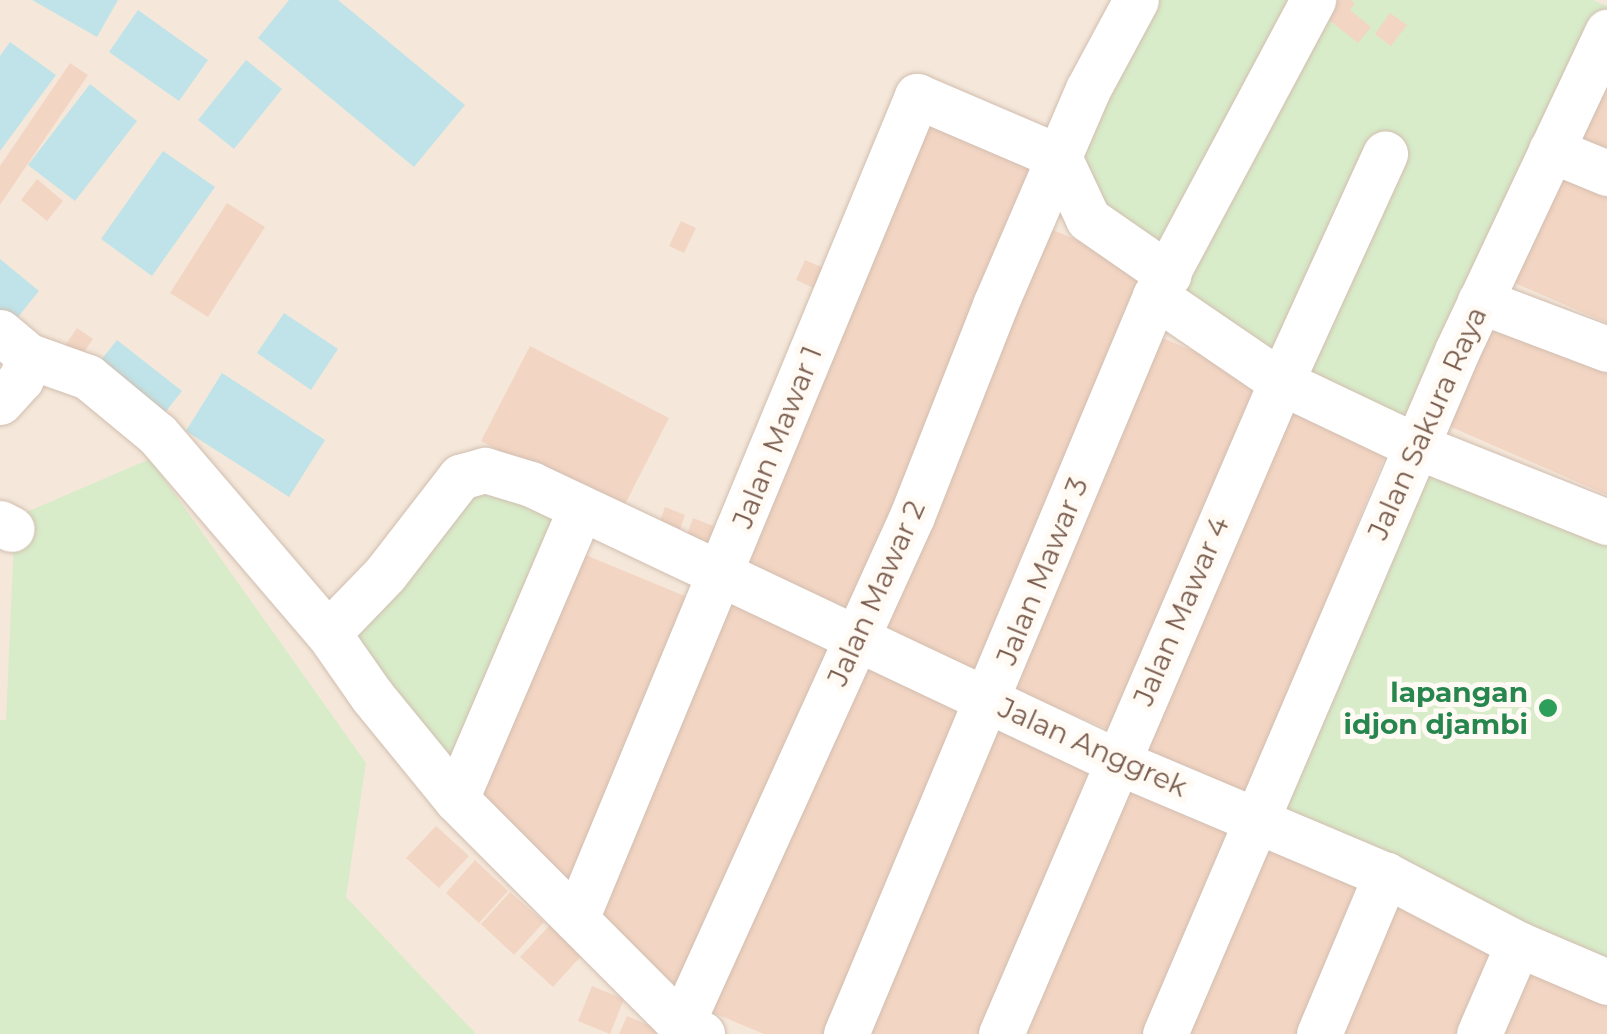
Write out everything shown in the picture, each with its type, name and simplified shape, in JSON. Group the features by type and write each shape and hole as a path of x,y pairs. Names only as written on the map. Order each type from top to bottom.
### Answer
{"street":[{"name":"Jalan Mawar 2","path":"692,1029 760,858 856,634 912,516 1088,89 1136,0"},
{"name":"Jalan Mawar 3","path":"846,1034 1162,286 1313,0"},
{"path":"1592,0 1607,6"},
{"name":"Jalan Sakura Raya","path":"1165,1034 1480,300 1607,32"},
{"name":"Jalan Mawar 1","path":"576,920 917,96 1059,157"},
{"path":"1551,150 1607,173"},
{"name":"Jalan Mawar 4","path":"1000,1034 1385,154"},
{"path":"1059,157 1088,219 1162,286 1282,382 1416,446 1607,522"},
{"path":"1480,300 1607,349"},
{"path":"0,402 20,378 14,344"},
{"path":"14,344 88,378 158,435 328,634 372,696 456,799 692,1029"},
{"name":"Jalan Anggrek","path":"328,634 385,574 460,477 485,470 531,484 856,634 1118,762 1386,875 1518,944 1607,982"},
{"path":"456,799 580,508"},
{"path":"1319,1034 1386,875"},
{"path":"1479,1034 1518,944"}],"shaded area":[{"path":"0,0 1607,0 1607,1034 0,1034"}],"green space":[{"path":"1136,0 1593,0 1607,6 1607,32 1416,446 1607,522 1607,982 1258,818 1416,447 1278,371 1169,275 1059,157"},
{"path":"150,459 366,763 346,897 476,1034 0,1034 0,720 6,720 15,517"},
{"path":"460,477 580,509 456,799 328,633"}],"water":[{"path":"32,0 118,0 97,37"},
{"path":"289,0 338,0 465,105 414,167 258,38"},
{"path":"138,10 208,60 179,101 109,52"},
{"path":"10,42 56,75 0,151 0,56"},
{"path":"246,60 282,89 234,149 198,120"},
{"path":"90,84 137,121 75,201 28,165"},
{"path":"163,151 215,187 152,276 101,239"},
{"path":"0,259 39,291 9,328 0,321"},
{"path":"284,313 338,349 311,390 257,353"},
{"path":"117,340 182,391 159,420 93,370"},
{"path":"222,373 325,440 289,497 186,431"}],"building":[{"path":"1337,0 1355,3 1350,10 1371,27 1358,43 1324,16"},
{"path":"1390,13 1407,25 1391,46 1375,34"},
{"path":"1607,53 1607,151 1571,135"},
{"path":"70,63 88,75 0,205 0,166"},
{"path":"922,103 1037,151 848,615 732,567"},
{"path":"1553,163 1607,187 1607,323 1503,278"},
{"path":"37,179 63,201 47,221 21,200"},
{"path":"227,203 265,227 208,317 170,293"},
{"path":"681,221 696,228 684,253 669,246"},
{"path":"1041,225 1156,273 991,679 875,632"},
{"path":"805,260 826,269 816,289 796,280"},
{"path":"1485,305 1607,359 1607,495 1435,420"},
{"path":"77,328 93,339 76,364 60,353"},
{"path":"1143,330 1259,378 1115,732 999,684"},
{"path":"530,346 669,418 620,514 481,441"},
{"path":"1276,393 1391,441 1247,795 1131,747"},
{"path":"665,507 685,515 676,541 656,533"},
{"path":"693,518 729,532 721,553 685,540"},
{"path":"576,551 692,599 569,897 527,859 526,835 476,811"},
{"path":"721,589 837,637 693,991 633,966 597,913"},
{"path":"856,657 969,705 835,1034 764,1034 709,1011"},
{"path":"984,722 1099,770 992,1034 857,1034"},
{"path":"1122,781 1237,829 1153,1034 1018,1034"},
{"path":"436,826 469,856 439,888 406,858"},
{"path":"1255,838 1371,885 1310,1034 1175,1034"},
{"path":"475,860 508,891 479,923 446,893"},
{"path":"510,892 544,922 514,955 481,924"},
{"path":"1386,897 1502,945 1465,1034 1330,1034"},
{"path":"550,925 582,955 553,987 520,957"},
{"path":"1517,968 1607,1005 1607,1034 1490,1034"},
{"path":"592,986 624,999 610,1034 578,1021"},
{"path":"627,1016 658,1029 656,1034 619,1034"}],"place":[{"name":"lapangan idjon djambi","path":"1548,708"}]}
